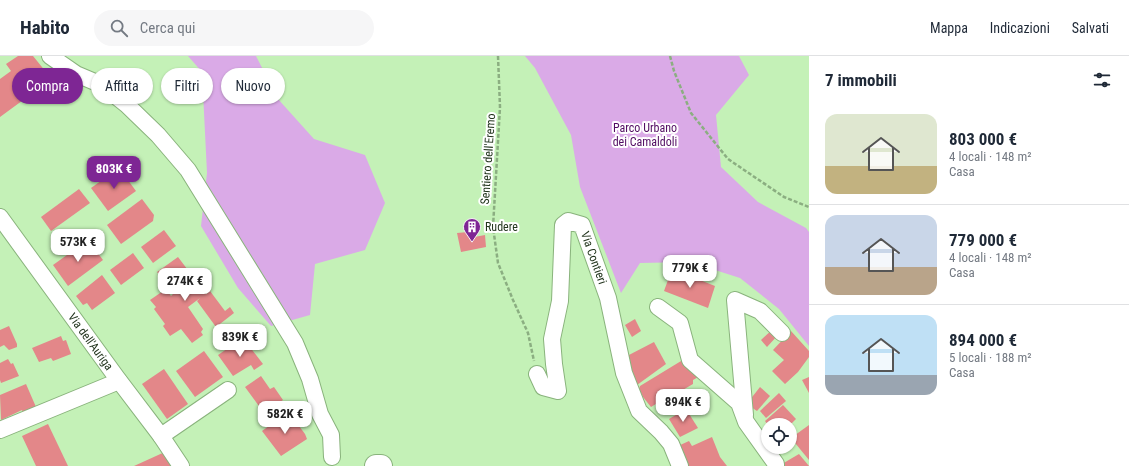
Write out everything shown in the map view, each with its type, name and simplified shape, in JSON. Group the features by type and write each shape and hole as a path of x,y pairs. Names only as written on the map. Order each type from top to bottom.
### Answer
{"highway":[{"path":"376,466 381,466"}],"lane":[{"path":"50,56 76,74 102,85 127,105 158,135 188,170 295,343 310,378 320,414 331,435 332,457"},
{"name":"Via dell'Auriga","path":"0,217 119,381 161,436 181,466"},
{"name":"Via Contieri","path":"537,374 543,387 558,391 552,339 560,301 563,225 568,220 582,225 608,298 624,373 639,410 671,444 680,466"},
{"path":"746,422 735,300 760,311 782,333"},
{"path":"658,307 680,323 690,360 739,403 746,422 776,466"},
{"path":"0,430 119,381"},
{"path":"161,436 228,390"}],"path":[{"name":"Sentiero dell'Eremo","path":"498,56 500,107 493,228 498,263 528,333 537,374"},
{"path":"670,56 674,71 691,113 728,159 784,197 809,207"}],"green space":[{"path":"188,56 256,56 262,68 221,68 221,104 282,104 314,139 365,155 385,203 365,250 315,264 310,315 271,326 238,288 201,226 207,173 204,104 213,104 213,68 198,68"},
{"name":"Parco Urbano dei Camaldoli","path":"525,56 739,56 749,75 716,115 721,167 758,202 806,228 809,232 809,346 779,309 740,278 690,262 640,263 621,293 580,187 571,135 535,68"}],"building":[{"path":"18,56 33,56 43,68 12,68 12,104 18,104 0,117 0,79 11,71 6,64"},
{"path":"119,168 136,191 108,211 91,188"},
{"path":"79,189 90,203 51,231 41,217"},
{"path":"142,199 154,215 153,221 121,244 107,225"},
{"path":"164,230 176,246 153,263 141,247"},
{"name":"Rudere","path":"468,232 469,238 485,235 486,247 461,252 457,233"},
{"path":"88,240 103,260 68,286 53,265"},
{"path":"133,253 144,268 121,285 110,270"},
{"path":"178,257 206,294 210,291 225,311 230,307 234,313 216,327 197,301 200,298 188,307 203,329 201,332 203,335 192,343 181,329 170,336 163,326 165,324 154,309 156,307 150,300 166,289 171,296 173,294 157,272"},
{"path":"672,269 715,286 708,308 664,291"},
{"path":"102,275 115,293 92,310 87,303 83,305 76,296"},
{"path":"635,319 641,331 632,337 625,325"},
{"path":"9,326 17,347 9,350 4,345 0,347 0,330"},
{"path":"773,329 778,335 767,347 761,340"},
{"path":"791,331 809,351 809,357 798,372 785,384 772,371 784,360 773,350"},
{"path":"61,336 63,341 66,340 71,354 53,361 51,358 39,362 32,348"},
{"path":"243,338 263,364 254,370 251,365 233,376 218,355"},
{"path":"654,342 666,364 637,385 627,356"},
{"path":"204,351 223,377 195,397 176,371"},
{"path":"686,358 700,376 693,380 693,384 681,391 680,389 651,407 643,397 639,389 640,386"},
{"path":"8,359 11,364 13,363 19,376 1,383 0,363"},
{"path":"164,369 188,404 167,419 142,384"},
{"path":"261,376 270,389 274,387 283,400 264,413 245,387"},
{"path":"809,377 809,393 802,380"},
{"path":"26,384 36,407 23,413 22,410 1,420 0,395"},
{"path":"760,387 770,396 757,411 751,407 749,401"},
{"path":"779,393 786,401 766,418 760,411"},
{"path":"783,405 795,418 768,418"},
{"path":"686,409 698,428 680,437 669,419"},
{"path":"290,414 307,439 281,456 262,431 280,418 282,420"},
{"path":"48,424 68,466 36,466 22,436"},
{"path":"809,425 809,460 797,445 797,434"},
{"path":"712,437 720,457 727,466 686,466 678,446 689,441 692,446"},
{"path":"167,451 177,466 134,466"},
{"path":"799,454 809,466 782,466 782,464"}],"place":[{"name":"Rudere","path":"472,242"}]}
